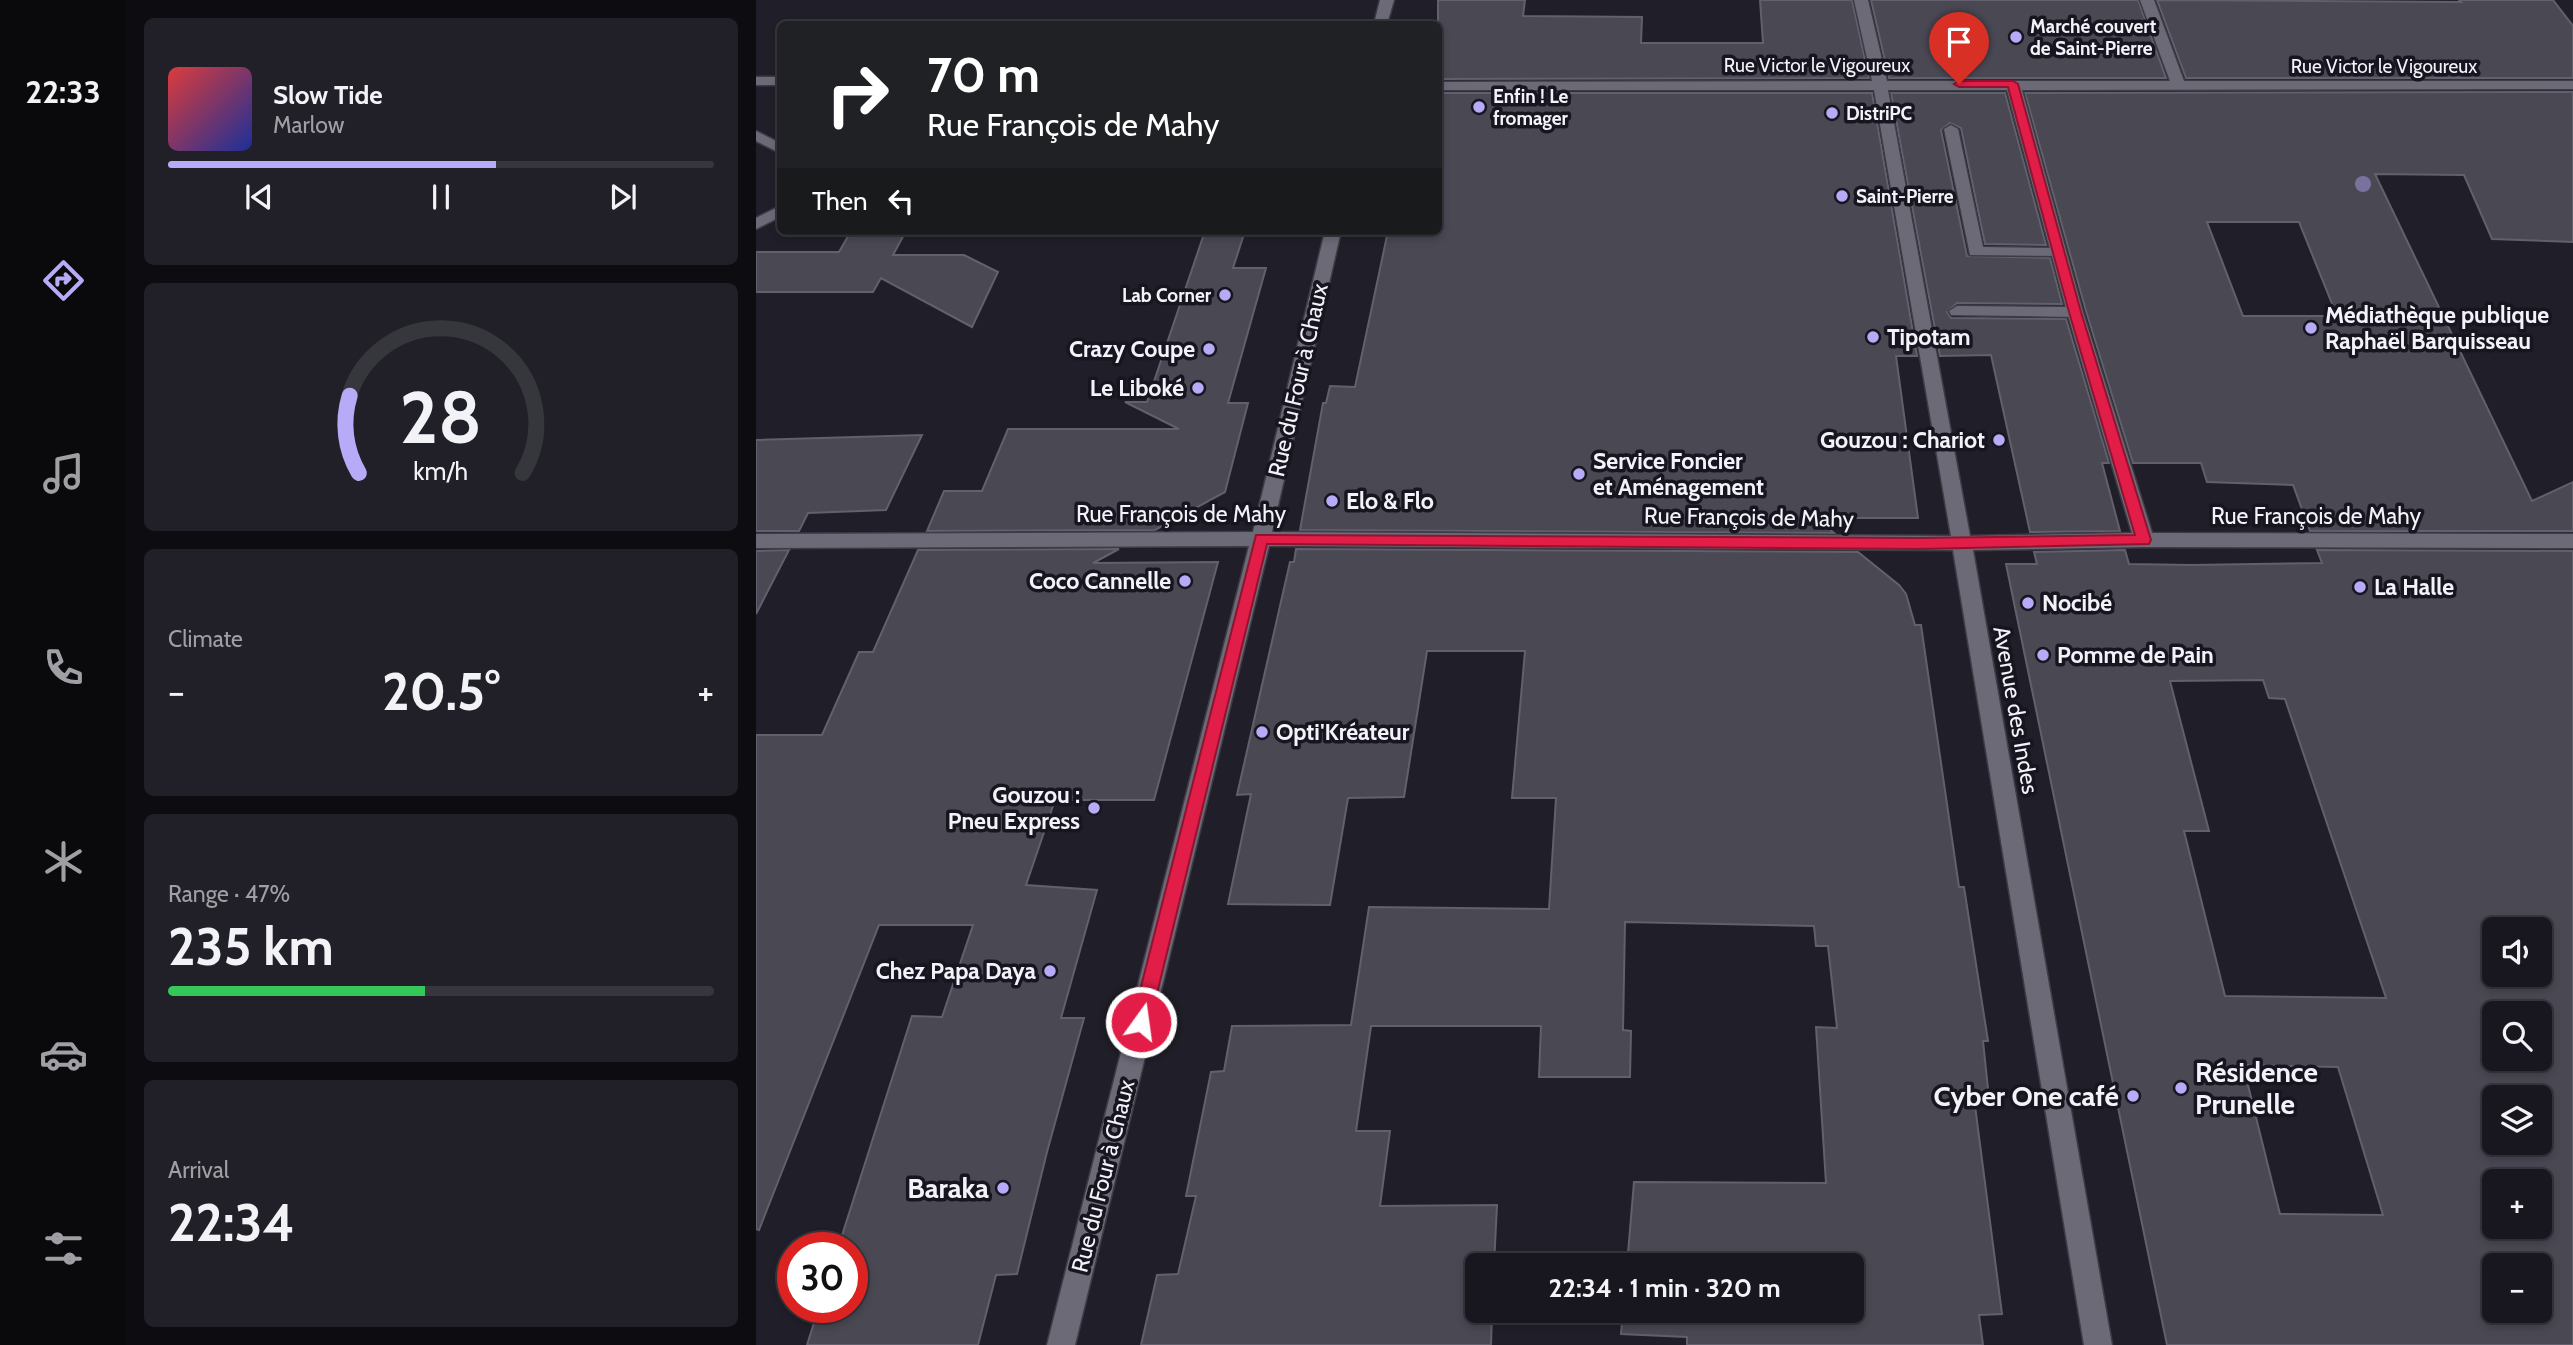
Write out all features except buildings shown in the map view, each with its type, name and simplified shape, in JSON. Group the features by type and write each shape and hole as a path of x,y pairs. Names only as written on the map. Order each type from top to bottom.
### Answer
{"street":[{"path":"1382,21 1387,0"},
{"name":"Avenue des Indes","path":"1861,0 1879,84 1961,543 2098,1345"},
{"path":"2147,0 2178,84"},
{"path":"756,81 777,81"},
{"path":"2013,84 2075,312 2144,540"},
{"name":"Rue Victor le Vigoureux","path":"1442,86 2573,85"},
{"path":"1951,129 1976,252 2059,253"},
{"path":"756,135 777,147"},
{"path":"756,224 777,213"},
{"name":"Rue du Four à Chaux","path":"1061,1345 1261,539 1332,235"},
{"path":"1957,311 2075,312"},
{"name":"Rue François de Mahy","path":"756,541 2573,541"}],"place":[{"name":"Marché couvert de Saint-Pierre","path":"2016,37"},
{"name":"Enfin ! Le fromager","path":"1479,107"},
{"name":"DistriPC","path":"1832,113"},
{"name":"Saint-Pierre","path":"1842,196"},
{"name":"Lab Corner","path":"1225,295"},
{"name":"Médiathèque publique Raphaël Barquisseau","path":"2311,328"},
{"name":"Tipotam","path":"1873,337"},
{"name":"Crazy Coupe","path":"1209,349"},
{"name":"Le Liboké","path":"1198,388"},
{"name":"Gouzou : Chariot","path":"1999,440"},
{"name":"Service Foncier et Aménagement","path":"1579,474"},
{"name":"Elo & Flo","path":"1332,501"},
{"name":"Coco Cannelle","path":"1185,581"},
{"name":"La Halle","path":"2360,587"},
{"name":"Nocibé","path":"2028,603"},
{"name":"Pomme de Pain","path":"2043,655"},
{"name":"Opti'Kréateur","path":"1262,732"},
{"name":"Gouzou : Pneu Express","path":"1094,808"},
{"name":"Chez Papa Daya","path":"1050,971"},
{"name":"Résidence Prunelle","path":"2181,1088"},
{"name":"Cyber One café","path":"2133,1096"},
{"name":"Baraka","path":"1003,1188"}],"route":[{"path":"1141,1022 1261,539 1919,544 2144,540 2075,312 2013,84 1959,84"}]}
